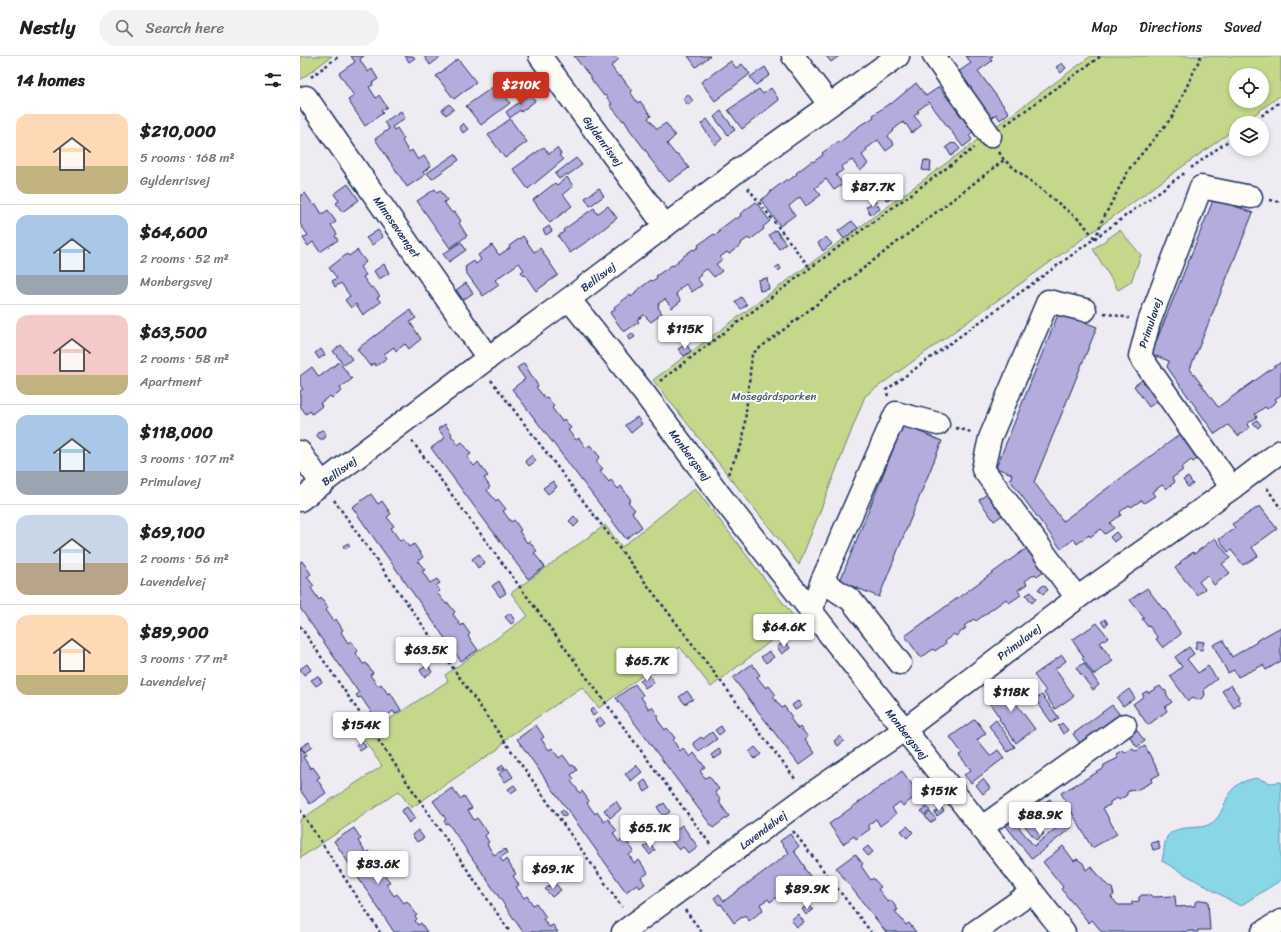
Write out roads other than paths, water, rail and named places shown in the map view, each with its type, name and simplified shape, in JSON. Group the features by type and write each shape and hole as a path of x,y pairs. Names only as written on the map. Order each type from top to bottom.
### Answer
{"street":[{"name":"Gyldenrisvej","path":"540,56 665,226"},
{"path":"793,56 829,104"},
{"name":"Bellisvej","path":"300,500 736,172 898,56"},
{"path":"934,56 990,136"},
{"name":"Mimosevænget","path":"306,89 484,361"},
{"name":"Primulavej","path":"1232,488 1140,356 1149,322 1201,187 1251,197"},
{"name":"Monbergsvej","path":"569,299 644,393 719,494 1064,932"},
{"path":"1077,598 983,469 990,438 1048,301 1085,310"},
{"path":"811,611 822,581 896,413 938,424"},
{"name":"Primulavej","path":"904,730 1077,598 1232,488 1281,451"},
{"path":"300,452 322,484"},
{"path":"822,581 851,600 900,663"},
{"path":"981,828 1125,725"},
{"name":"Lavendelvej","path":"629,928 808,796 904,730"},
{"path":"975,932 1032,892"},
{"path":"1263,932 1281,922"}],"water":[{"path":"1256,778 1271,783 1281,782 1281,880 1240,906 1162,861 1166,839 1171,833 1176,830 1208,825 1214,822 1232,790 1241,783"}],"park label":[{"name":"Mosegårdsparken","path":"774,396"}]}
